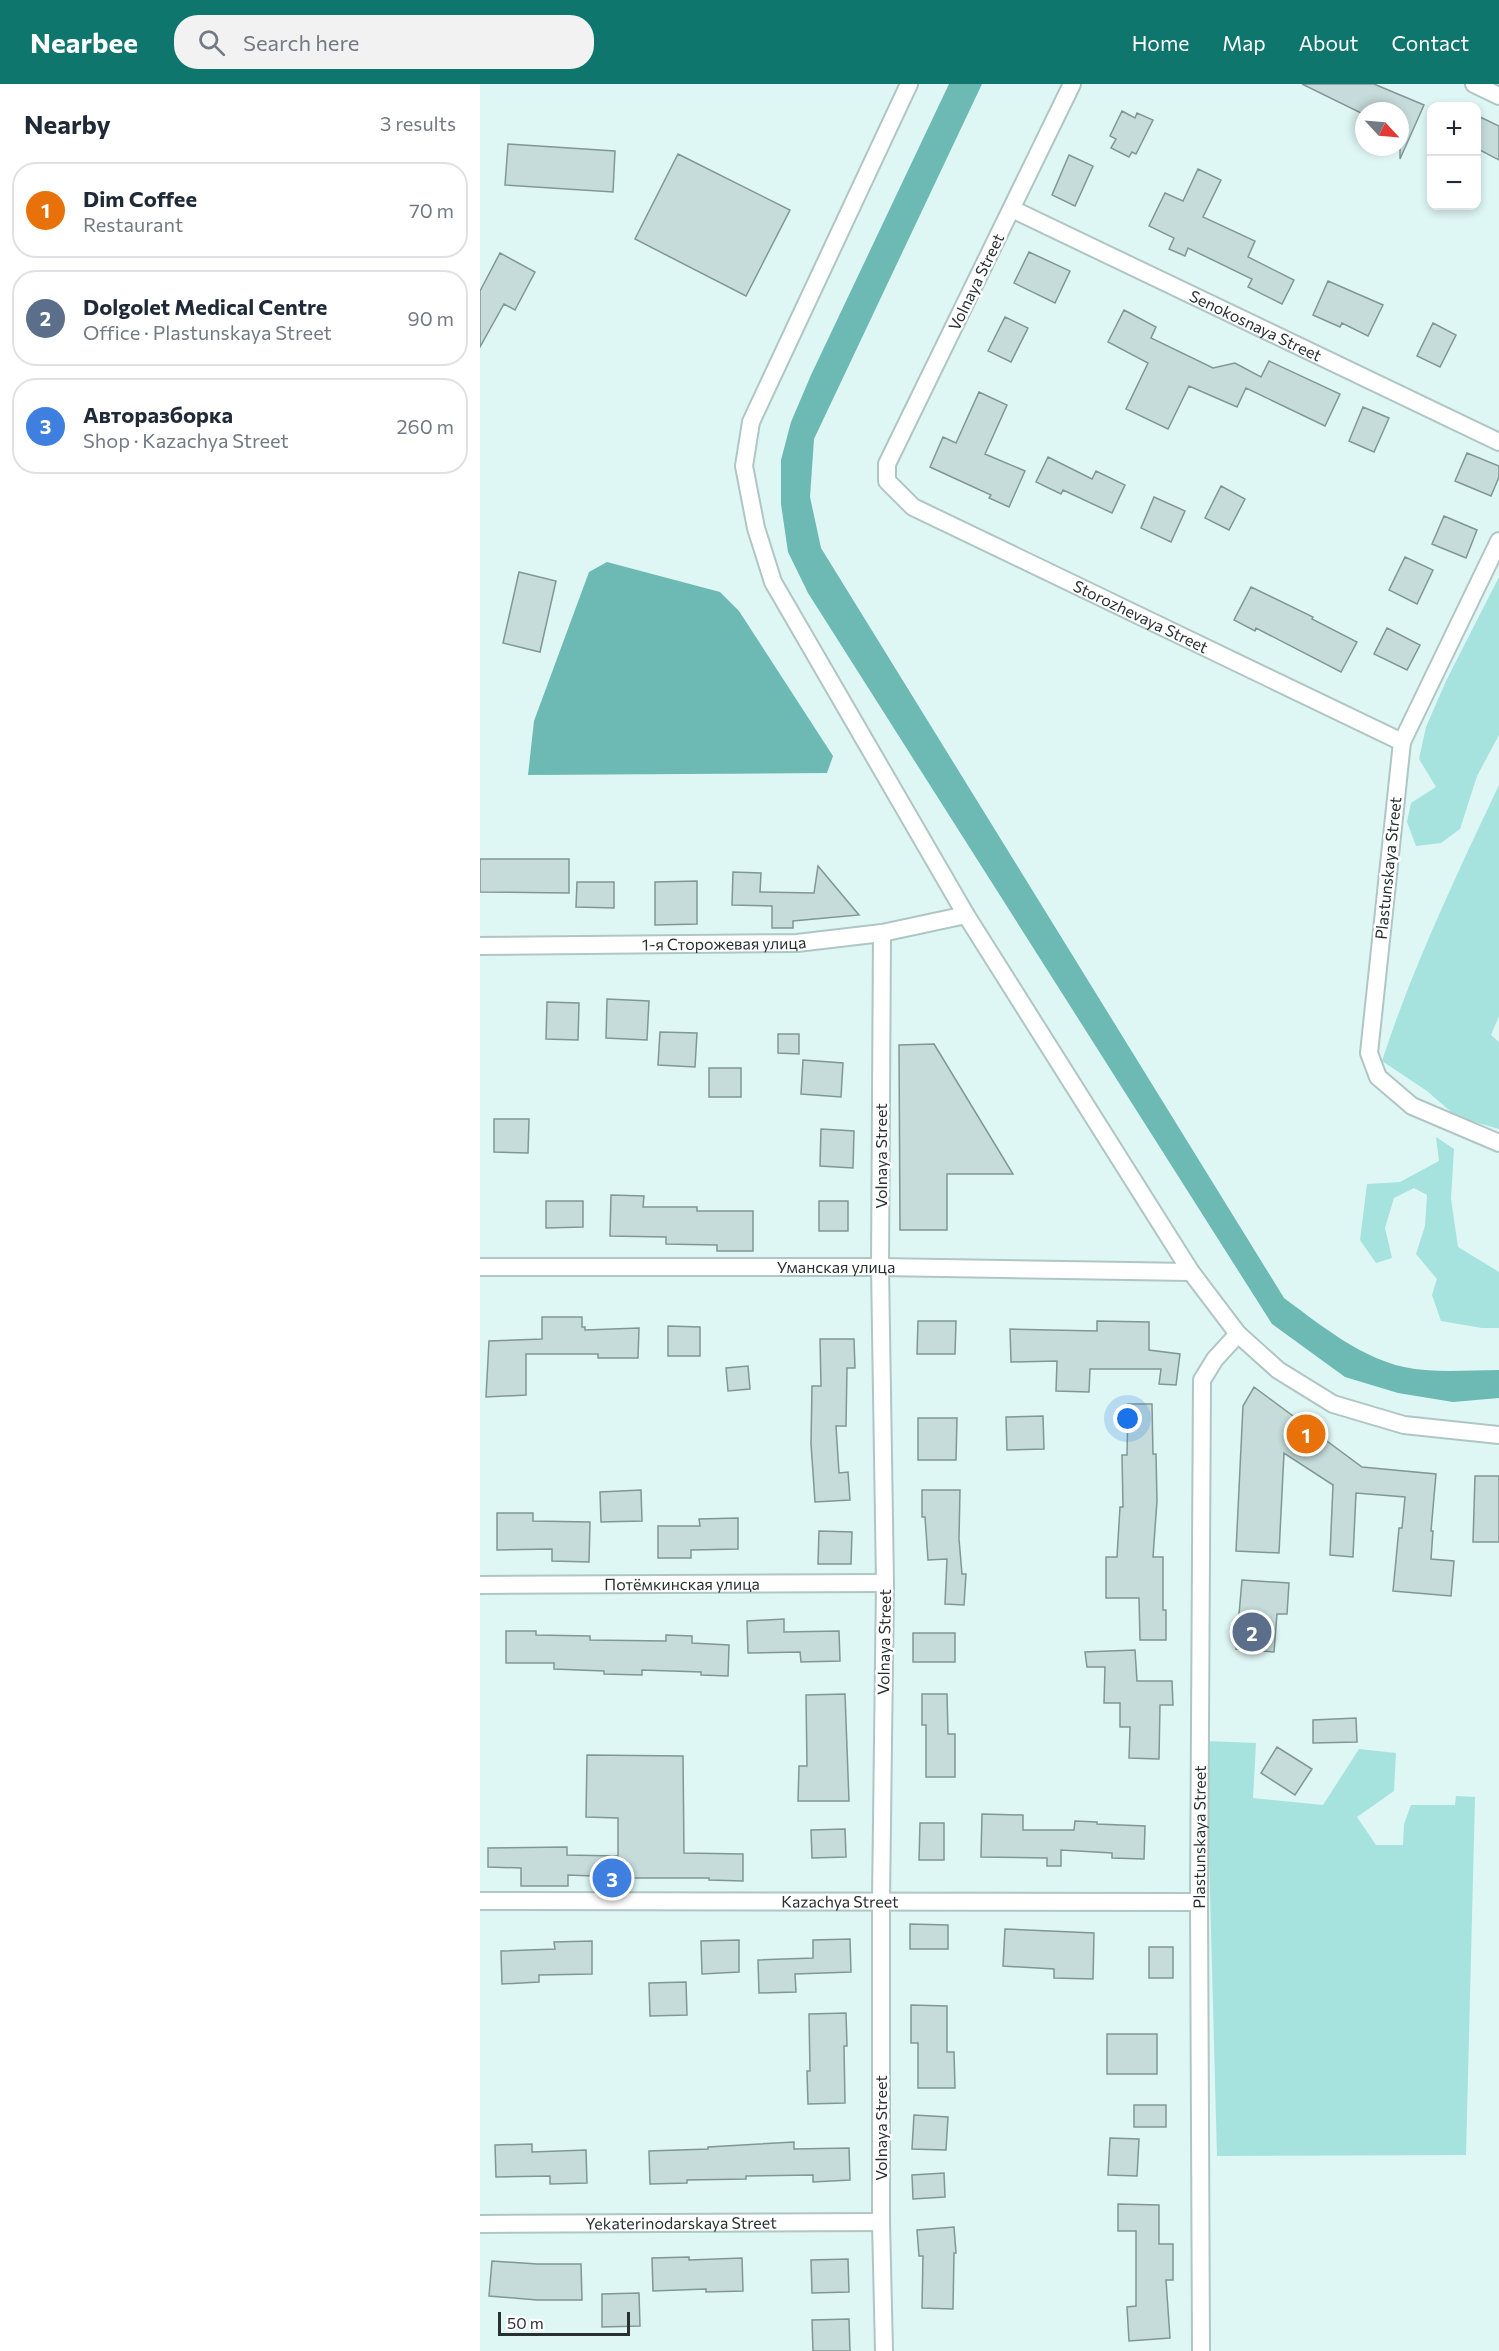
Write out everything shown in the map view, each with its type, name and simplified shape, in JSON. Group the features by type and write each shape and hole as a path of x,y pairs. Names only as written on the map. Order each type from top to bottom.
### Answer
{"street":[{"path":"909,84 751,422 744,466 756,528 773,582 966,915 1191,1272 1238,1334 1278,1370 1333,1404 1404,1425 1499,1435"},
{"name":"Volnaya Street","path":"887,481 887,464 1072,84"},
{"path":"1474,84 1499,96"},
{"name":"Senokosnaya Street","path":"1012,209 1499,442"},
{"name":"Storozhevaya Street","path":"887,481 913,507 1402,742"},
{"name":"Plastunskaya Street","path":"1499,541 1402,742 1369,1053 1378,1077 1412,1106 1499,1143"},
{"name":"1-я Сторожевая улица","path":"480,946 797,943 882,933 966,915"},
{"name":"Volnaya Street","path":"882,933 880,1267 885,1583 881,1901 881,2223 884,2351"},
{"name":"Уманская улица","path":"480,1267 880,1267 1191,1272"},
{"name":"Plastunskaya Street","path":"1201,2351 1199,1902 1202,1380 1215,1359 1238,1334"},
{"name":"Потёмкинская улица","path":"480,1586 885,1583"},
{"name":"Kazachya Street","path":"480,1901 1199,1902"},
{"name":"Yekaterinodarskaya Street","path":"480,2224 881,2223"}],"shaded area":[{"path":"949,84 982,84 814,439 810,497 821,548 1284,1298 1333,1334 1386,1362 1425,1370 1499,1370 1499,1398 1453,1402 1398,1393 1345,1377 1272,1324 808,593 788,552 781,504 781,460 791,422"},
{"path":"607,562 720,592 739,611 833,756 827,773 528,775 534,721 589,572"},
{"path":"1499,577 1499,735 1477,776 1460,829 1441,843 1416,846 1407,822 1411,803 1436,787 1419,759 1426,727 1446,681"},
{"path":"1499,785 1499,1016 1491,1035 1499,1042 1499,1129 1457,1117 1427,1091 1382,1061 1421,956"},
{"path":"1436,1137 1454,1149 1451,1199 1458,1247 1499,1272 1499,1328 1482,1328 1441,1321 1432,1295 1437,1279 1416,1254 1425,1226 1427,1195 1414,1188 1394,1198 1385,1228 1392,1258 1376,1263 1360,1240 1367,1184 1400,1182 1439,1161"},
{"path":"1206,1741 1256,1743 1253,1798 1323,1805 1359,1749 1396,1753 1394,1791 1357,1817 1376,1845 1403,1845 1404,1824 1411,1805 1455,1805 1456,1796 1475,1797 1466,2155 1217,2156"}],"building":[{"path":"1302,84 1374,84 1424,105 1409,139 1409,102 1355,102 1355,110"},
{"path":"1122,111 1135,118 1137,113 1153,120 1136,154 1132,152 1129,157 1111,148 1116,139 1110,136"},
{"path":"1481,117 1499,126 1499,160 1481,151"},
{"path":"508,144 615,151 613,192 505,185"},
{"path":"678,154 790,210 746,296 635,239"},
{"path":"1069,155 1093,166 1075,206 1052,195"},
{"path":"1198,169 1221,180 1203,217 1255,241 1248,257 1294,280 1282,304 1248,287 1252,279 1188,248 1185,256 1169,249 1174,238 1149,226 1165,193 1183,201"},
{"path":"1029,252 1070,271 1055,303 1014,283"},
{"path":"500,253 535,272 515,310 504,304 480,347 480,291"},
{"path":"1328,281 1383,305 1368,336 1342,323 1340,327 1313,315"},
{"path":"1124,310 1156,327 1151,338 1213,368 1235,363 1261,377 1269,361 1340,394 1325,426 1246,388 1237,407 1189,386 1168,429 1126,409 1148,363 1108,342"},
{"path":"1005,317 1028,328 1011,362 988,351"},
{"path":"1433,323 1456,335 1440,367 1417,356"},
{"path":"979,392 1007,405 985,454 1025,471 1009,507 989,498 991,495 930,467 943,437 956,443"},
{"path":"1363,407 1389,418 1374,452 1349,441"},
{"path":"1467,453 1499,466 1499,477 1491,496 1455,481"},
{"path":"1048,457 1092,479 1096,471 1125,485 1112,513 1063,490 1061,494 1036,482"},
{"path":"1221,486 1245,499 1229,530 1205,518"},
{"path":"1154,497 1185,511 1171,542 1141,528"},
{"path":"1444,516 1477,530 1466,558 1432,544"},
{"path":"1405,557 1433,570 1417,604 1389,590"},
{"path":"519,572 556,581 540,652 503,643"},
{"path":"1251,587 1313,617 1312,619 1357,642 1341,672 1256,628 1255,631 1234,620"},
{"path":"1387,628 1420,645 1407,670 1374,654"},
{"path":"480,859 569,859 569,893 480,892"},
{"path":"818,866 859,915 793,921 793,928 772,928 772,906 732,905 733,872 761,873 760,892 814,893"},
{"path":"697,881 697,924 655,925 655,882"},
{"path":"577,882 614,882 614,908 576,907"},
{"path":"607,999 649,1001 647,1040 606,1038"},
{"path":"547,1002 579,1003 578,1040 546,1039"},
{"path":"660,1032 697,1033 695,1067 658,1065"},
{"path":"778,1034 799,1034 799,1054 778,1053"},
{"path":"934,1044 1013,1174 947,1174 947,1230 900,1230 899,1045"},
{"path":"803,1060 843,1063 841,1097 801,1094"},
{"path":"709,1068 741,1068 741,1097 709,1097"},
{"path":"494,1119 529,1119 528,1153 494,1152"},
{"path":"821,1129 854,1131 853,1168 820,1166"},
{"path":"611,1195 644,1196 643,1207 697,1207 697,1211 753,1211 753,1251 717,1251 717,1245 666,1244 666,1237 610,1236"},
{"path":"546,1201 583,1201 583,1227 546,1228"},
{"path":"819,1201 848,1201 848,1231 819,1231"},
{"path":"542,1317 582,1317 582,1327 585,1327 585,1330 639,1328 638,1358 598,1358 598,1354 526,1354 526,1395 486,1397 489,1341 542,1339"},
{"path":"918,1321 956,1321 955,1354 917,1354"},
{"path":"1097,1321 1149,1322 1149,1350 1180,1354 1176,1385 1159,1384 1161,1369 1090,1369 1089,1392 1056,1391 1057,1361 1011,1362 1010,1329 1097,1331"},
{"path":"668,1326 700,1327 700,1356 668,1356"},
{"path":"820,1339 854,1339 855,1368 847,1368 846,1426 836,1426 839,1473 848,1472 850,1500 815,1502 811,1444 812,1386 821,1386"},
{"path":"748,1366 750,1389 728,1391 726,1368"},
{"path":"1254,1387 1362,1467 1436,1474 1431,1559 1454,1561 1451,1596 1393,1591 1399,1528 1402,1528 1405,1497 1356,1493 1353,1557 1330,1555 1333,1485 1284,1453 1279,1553 1236,1551 1243,1406"},
{"path":"1128,1404 1152,1404 1157,1501 1153,1557 1163,1557 1163,1610 1166,1610 1166,1640 1140,1640 1139,1598 1106,1598 1106,1557 1117,1557 1120,1507 1123,1507 1122,1455 1127,1455"},
{"path":"1043,1416 1044,1449 1007,1450 1006,1417"},
{"path":"918,1418 957,1418 956,1460 918,1460"},
{"path":"1475,1476 1499,1476 1499,1542 1473,1542"},
{"path":"641,1490 642,1521 601,1522 600,1492"},
{"path":"922,1490 960,1490 959,1539 962,1574 966,1574 964,1605 945,1604 947,1559 928,1560 925,1517 922,1517"},
{"path":"497,1513 533,1513 533,1521 590,1522 589,1562 552,1561 552,1549 497,1550"},
{"path":"738,1518 738,1549 691,1550 691,1558 658,1558 658,1526 700,1526 699,1519"},
{"path":"819,1531 852,1532 851,1564 818,1564"},
{"path":"1242,1580 1289,1583 1287,1614 1277,1614 1274,1652 1236,1649"},
{"path":"784,1619 784,1632 839,1631 840,1661 801,1662 800,1652 748,1653 747,1621"},
{"path":"506,1631 536,1631 536,1635 590,1636 590,1640 666,1641 666,1635 692,1636 692,1643 729,1645 728,1676 701,1675 701,1672 642,1670 642,1675 604,1674 604,1671 554,1669 554,1663 506,1663"},
{"path":"913,1633 955,1633 955,1662 913,1662"},
{"path":"1135,1650 1137,1681 1172,1681 1173,1705 1160,1705 1159,1759 1129,1758 1130,1727 1120,1727 1120,1703 1104,1703 1105,1667 1087,1667 1085,1652"},
{"path":"845,1694 849,1801 798,1801 799,1766 807,1766 806,1695"},
{"path":"922,1694 947,1694 948,1734 955,1734 955,1777 926,1777 926,1725 922,1725"},
{"path":"1356,1718 1357,1742 1313,1743 1313,1720"},
{"path":"1277,1747 1312,1769 1295,1795 1261,1773"},
{"path":"587,1755 683,1756 684,1853 743,1854 743,1881 709,1880 709,1878 618,1878 568,1875 568,1886 521,1886 521,1868 488,1867 488,1848 567,1847 567,1855 618,1856 618,1818 586,1817"},
{"path":"982,1814 1023,1815 1023,1830 1074,1830 1075,1821 1145,1826 1144,1859 1112,1858 1112,1853 1061,1850 1061,1866 1047,1866 1047,1858 981,1857"},
{"path":"920,1823 944,1823 944,1860 919,1860"},
{"path":"845,1829 846,1857 812,1858 811,1830"},
{"path":"910,1924 948,1925 948,1949 910,1949"},
{"path":"1005,1929 1094,1933 1093,1979 1054,1978 1054,1969 1003,1966"},
{"path":"850,1939 851,1972 795,1974 796,1992 759,1993 758,1960 813,1958 813,1940"},
{"path":"739,1940 739,1972 702,1974 701,1941"},
{"path":"592,1941 592,1974 539,1975 539,1982 502,1984 501,1951 555,1949 554,1942"},
{"path":"1149,1947 1173,1947 1173,1978 1149,1978"},
{"path":"686,1982 687,2015 650,2016 649,1983"},
{"path":"911,2005 947,2006 947,2052 954,2052 955,2088 918,2088 918,2043 911,2043"},
{"path":"846,2013 845,2103 808,2104 809,2014"},
{"path":"1107,2034 1157,2034 1157,2074 1107,2074"},
{"path":"1134,2105 1166,2105 1166,2127 1134,2127"},
{"path":"914,2115 948,2117 946,2150 912,2149"},
{"path":"1110,2138 1139,2139 1137,2176 1108,2175"},
{"path":"794,2142 794,2149 849,2148 850,2180 813,2182 813,2175 746,2176 746,2179 687,2180 687,2183 650,2184 649,2151"},
{"path":"532,2144 532,2152 586,2150 587,2183 550,2184 550,2176 496,2177 495,2145"},
{"path":"944,2173 945,2197 913,2199 912,2175"},
{"path":"1118,2204 1159,2205 1159,2244 1173,2244 1173,2280 1166,2280 1170,2338 1129,2341 1127,2307 1136,2306 1136,2231 1118,2231"},
{"path":"954,2227 956,2253 954,2253 953,2309 922,2308 923,2256 919,2256 917,2230"},
{"path":"689,2257 689,2260 742,2258 743,2291 706,2292 706,2289 653,2291 652,2258"},
{"path":"848,2259 849,2292 812,2293 811,2260"},
{"path":"492,2261 581,2264 582,2300 537,2300 489,2296"},
{"path":"639,2293 640,2326 602,2327 602,2294"},
{"path":"849,2319 850,2351 813,2351 812,2320"}],"place":[{"name":"Dim Coffee","path":"1306,1434"},
{"name":"Dolgolet Medical Centre","path":"1252,1632"},
{"name":"Авторазборка","path":"612,1878"}]}
